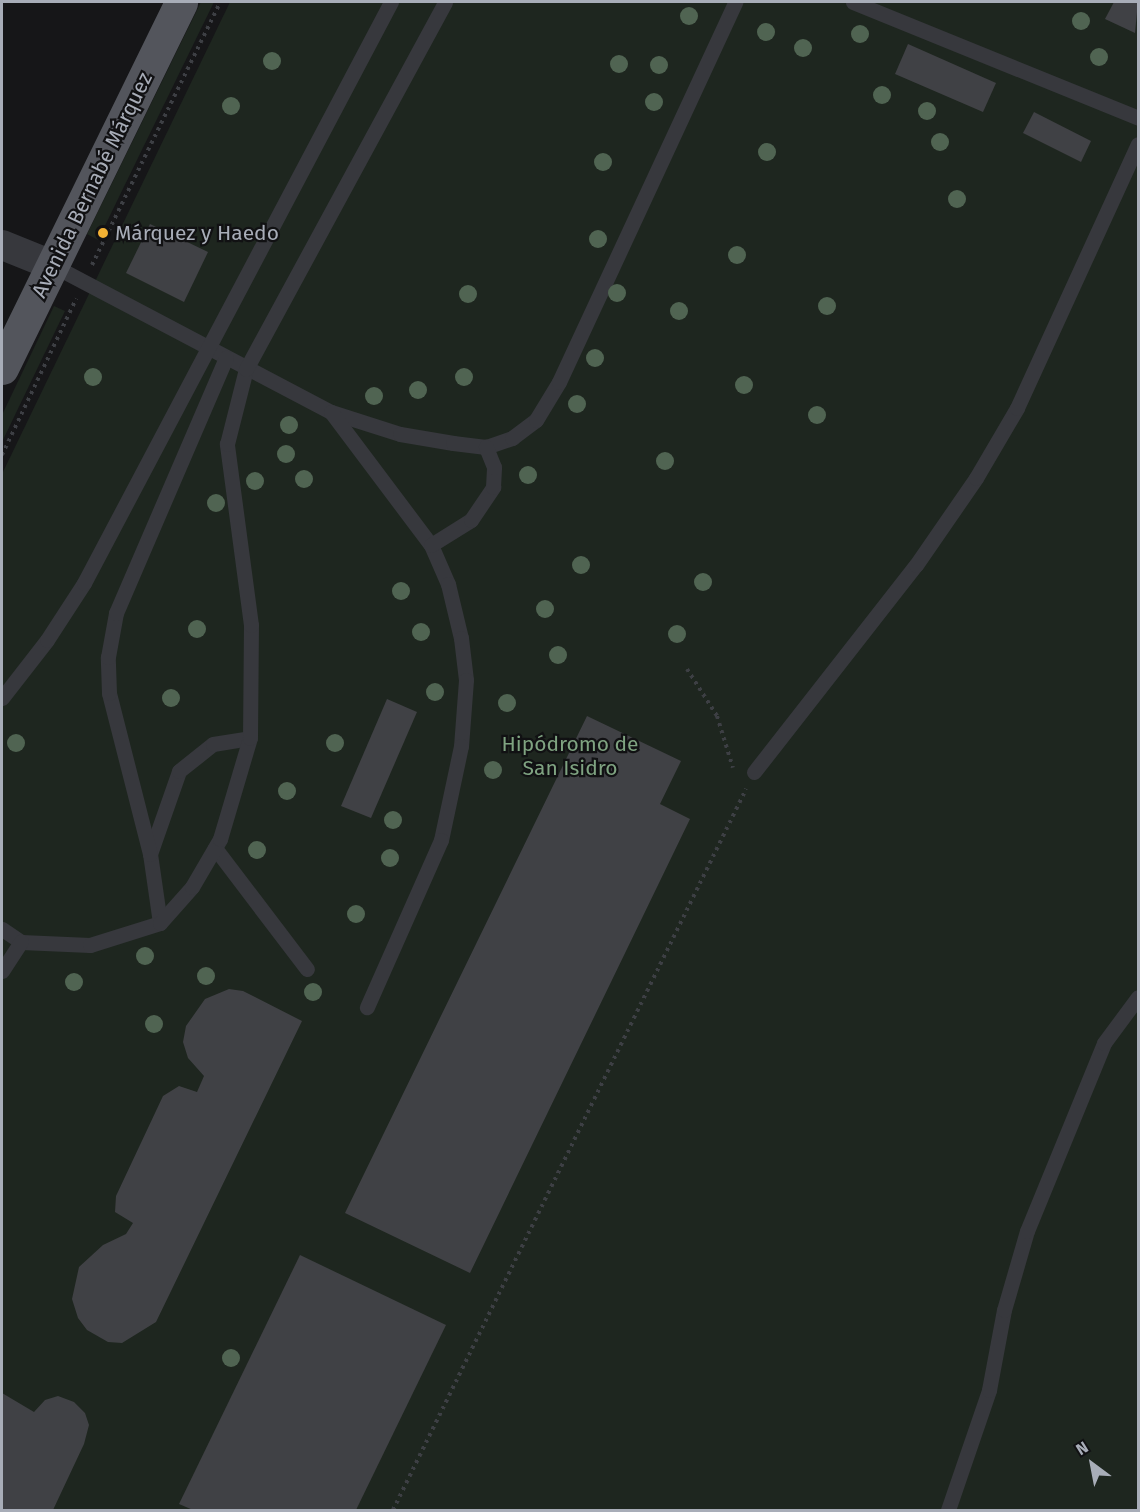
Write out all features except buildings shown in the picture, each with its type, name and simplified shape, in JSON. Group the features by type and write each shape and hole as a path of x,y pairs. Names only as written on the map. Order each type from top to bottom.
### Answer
{"main road":[{"name":"Avenida Bernabé Márquez","path":"2,368 181,2"}],"street":[{"path":"2,245 52,265"}],"lane":[{"path":"2,698 47,640 84,583 391,2"},
{"path":"2,929 21,942 90,945 160,923 192,887 215,848 250,738 251,625 227,444 246,369 445,2"},
{"path":"52,265 209,350 332,412 400,434 486,447 512,438 536,420 559,382 735,2"},
{"path":"853,2 1138,118"},
{"path":"751,778 916,566 976,478 1017,408 1138,144"},
{"path":"160,923 150,854 109,693 108,657 116,613 226,358"},
{"path":"332,412 431,545 448,584 461,638 466,680 461,746 441,840 367,1007"},
{"path":"431,545 471,520 493,487 494,467 486,447"},
{"path":"150,854 178,771 213,744 250,738"},
{"path":"215,848 307,969"},
{"path":"2,971 21,942"},
{"path":"948,1510 989,1390 1004,1310 1027,1231 1104,1043 1138,997"}],"path":[{"path":"2,455 220,2"},
{"path":"393,1510 751,778 732,774 733,763 717,716 687,669"}],"green space":[{"path":"201,2 214,2 98,240 87,234"},
{"name":"Hipódromo de San Isidro","path":"230,2 1138,2 1138,1510 2,1510 2,474"},
{"path":"54,306 65,311 2,442 2,415"}],"place":[{"name":"Márquez y Haedo","path":"103,233"}]}
